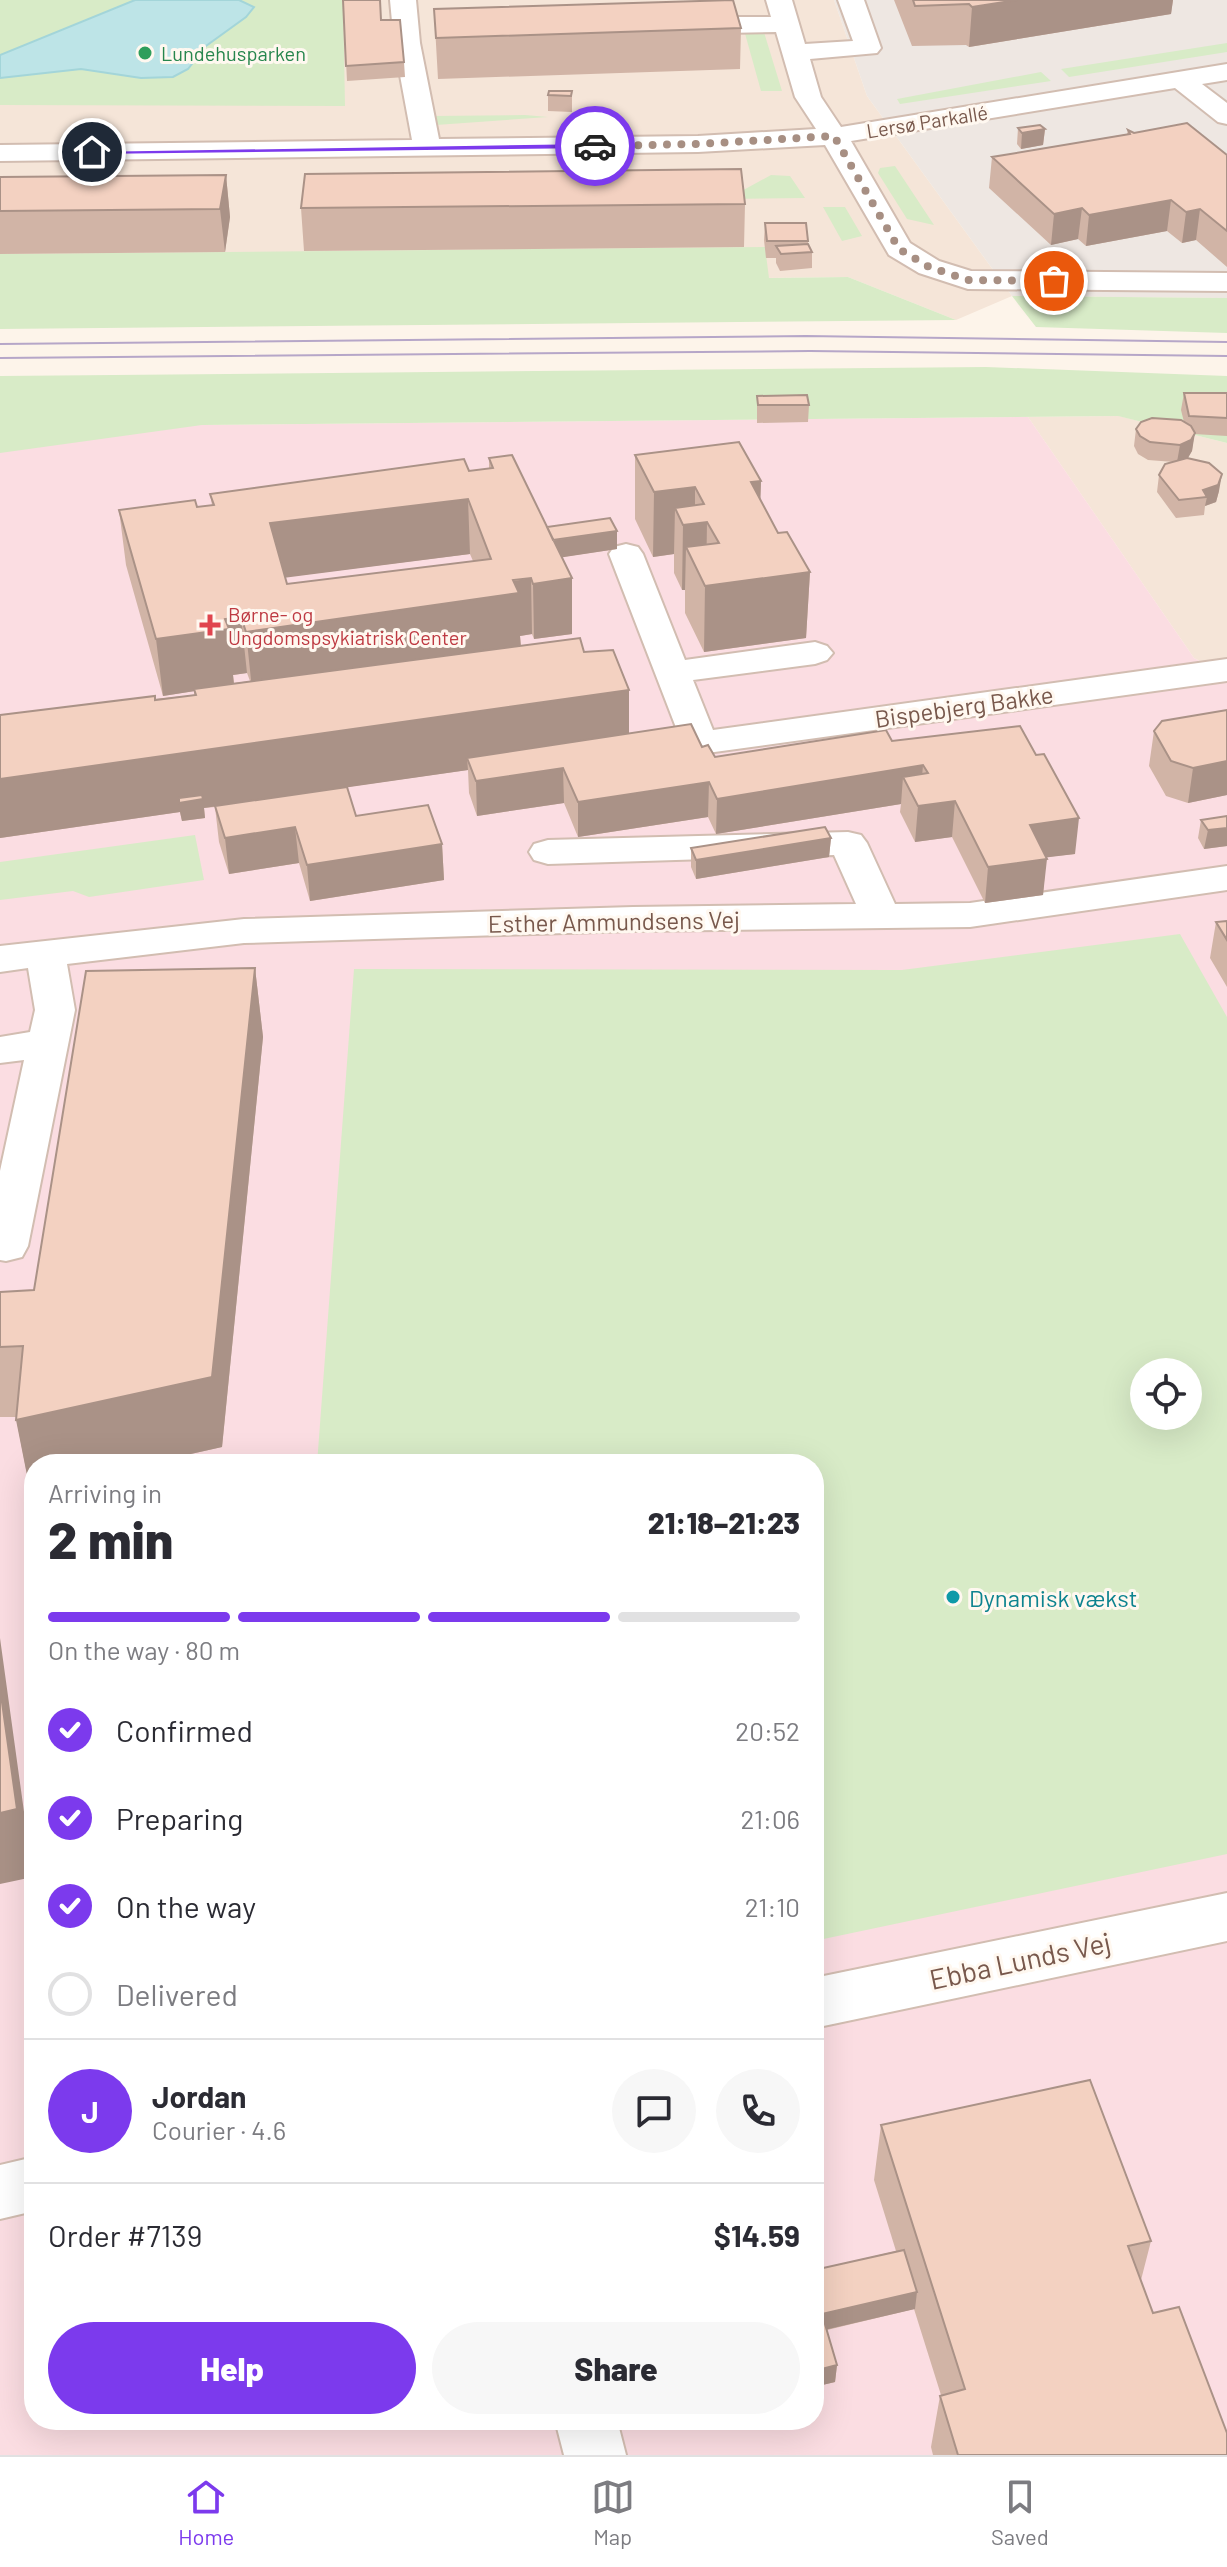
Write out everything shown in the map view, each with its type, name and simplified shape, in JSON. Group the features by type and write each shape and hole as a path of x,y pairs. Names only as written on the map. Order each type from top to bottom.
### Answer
{"street":[{"path":"403,0 407,43 427,149"},
{"path":"794,52 868,48 851,0"},
{"path":"659,34 691,33 782,12 808,97 899,249 929,267 968,280 1227,282"},
{"name":"Lersø Parkallé","path":"0,153 698,144 834,136 1227,72"},
{"path":"1182,81 1227,116"},
{"path":"626,554 672,672 815,653"},
{"name":"Bispebjerg Bakke","path":"672,672 700,743 1225,675"},
{"path":"548,852 848,843 881,916"},
{"name":"Esther Ammundsens Vej","path":"0,959 244,931 633,919 970,915 1227,878"},
{"path":"0,975 45,953 55,1010 6,1246"},
{"path":"0,1050 48,1043"},
{"name":"Ebba Lunds Vej","path":"824,2001 1227,1917"},
{"path":"0,2192 24,2186"},
{"path":"589,2430 595,2455"}],"shaded area":[{"path":"0,0 834,0 867,96 1012,296 956,320 848,277 0,286"},
{"path":"834,0 1227,0 1227,298 1012,296 867,96"},
{"path":"1119,416 1227,443 1227,675 1194,658 1028,417"},
{"path":"1028,417 1194,658 1227,675 1227,2455 0,2455 0,430 202,425"}],"green space":[{"name":"Lundehusparken","path":"0,0 343,0 345,106 0,105"},
{"path":"763,29 782,91 761,91 744,30"},
{"path":"1227,43 1227,52 1069,77 1061,69"},
{"path":"1041,72 1051,81 900,104 897,99"},
{"path":"432,116 548,117 436,125"},
{"path":"895,166 934,225 907,219 878,173 880,168"},
{"path":"771,175 790,176 805,198 727,199"},
{"path":"823,207 845,207 862,236 842,241"},
{"path":"765,247 769,278 848,277 956,320 0,329 0,254"},
{"path":"1012,296 1227,298 1227,333 1036,327"},
{"path":"986,367 1227,376 1227,443 1118,416 202,425 0,453 0,376"},
{"path":"195,835 204,880 89,897 73,891 0,900 0,862"},
{"path":"1180,934 1227,1017 1227,1854 824,1939 824,1454 318,1454 354,969 902,970"}],"water":[{"path":"135,0 239,0 254,7 246,17 206,46 188,69 173,77 141,78 81,69 0,78 0,55"}],"building":[{"path":"343,0 380,0 381,20 400,20 404,62 346,66"},
{"path":"733,0 741,28 436,38 434,9"},
{"path":"913,0 1017,0 972,7 969,4 915,6"},
{"path":"549,91 572,91 571,96 548,95"},
{"path":"1187,123 1227,155 1227,231 1200,209 1186,212 1171,200 1089,215 1082,208 1054,214 992,157 1130,134 1128,130 1134,133"},
{"path":"1040,125 1045,129 1022,133 1018,128"},
{"path":"741,169 745,204 301,208 305,174"},
{"path":"226,175 220,209 0,211 0,177"},
{"path":"765,223 806,223 808,241 767,241"},
{"path":"808,244 812,252 781,254 776,246"},
{"path":"1184,393 1227,393 1227,418 1189,416"},
{"path":"807,395 809,405 758,405 757,396"},
{"path":"1152,418 1181,420 1191,426 1195,433 1191,440 1180,445 1150,442 1140,436 1136,429 1141,422"},
{"path":"739,442 761,481 751,482 778,533 787,532 810,572 705,586 686,547 719,543 707,522 683,525 675,508 704,504 695,487 654,492 635,455"},
{"path":"512,455 572,578 533,584 531,578 513,580 519,593 246,632 241,617 225,619 229,629 156,639 119,510 195,500 197,507 214,505 210,494 464,459 469,471 493,468 489,458","holes":["468,499 491,559 287,584 270,523"]},
{"path":"1187,458 1209,463 1222,474 1218,485 1203,490 1207,497 1179,500 1159,475 1165,464"},
{"path":"610,518 617,531 553,540 547,527"},
{"path":"580,638 584,652 613,650 629,690 0,779 0,715 155,696 155,700 196,695 194,689"},
{"path":"1227,710 1227,761 1193,768 1171,761 1154,731 1162,721"},
{"path":"691,724 702,747 708,745 715,757 886,730 892,741 1020,726 1036,755 1044,754 1079,818 1030,825 1047,859 988,867 955,801 918,806 903,777 928,773 923,765 717,799 709,782 578,802 563,768 476,781 467,758"},
{"path":"347,787 356,816 428,805 442,844 307,865 295,827 225,838 215,806"},
{"path":"202,795 203,799 179,803 179,798"},
{"path":"1227,816 1227,828 1208,830 1201,820"},
{"path":"825,827 831,838 696,860 691,848"},
{"path":"1227,921 1227,940 1216,922"},
{"path":"255,968 212,1377 16,1420 23,1346 0,1347 0,1292 34,1290 86,971"},
{"path":"0,1688 17,1809 0,1813"},
{"path":"1090,2080 1151,2241 1128,2246 1153,2313 1179,2307 1227,2433 1227,2455 958,2455 940,2396 965,2389 881,2125"},
{"path":"904,2250 917,2292 824,2314 824,2268"},
{"path":"824,2321 837,2365 824,2368"}],"tram line":[{"path":"0,344 806,336 1227,342"},
{"path":"0,358 810,351 1227,356"}],"way so far":[{"path":"595,146 834,136 899,249 929,267 968,280 1054,281"}],"place":[{"name":"Lundehusparken","path":"145,53"},
{"name":"Børne- og Ungdomspsykiatrisk Center","path":"210,625"},
{"name":"Dynamisk vækst","path":"953,1597"}],"route":[{"path":"92,152 595,146"}]}
